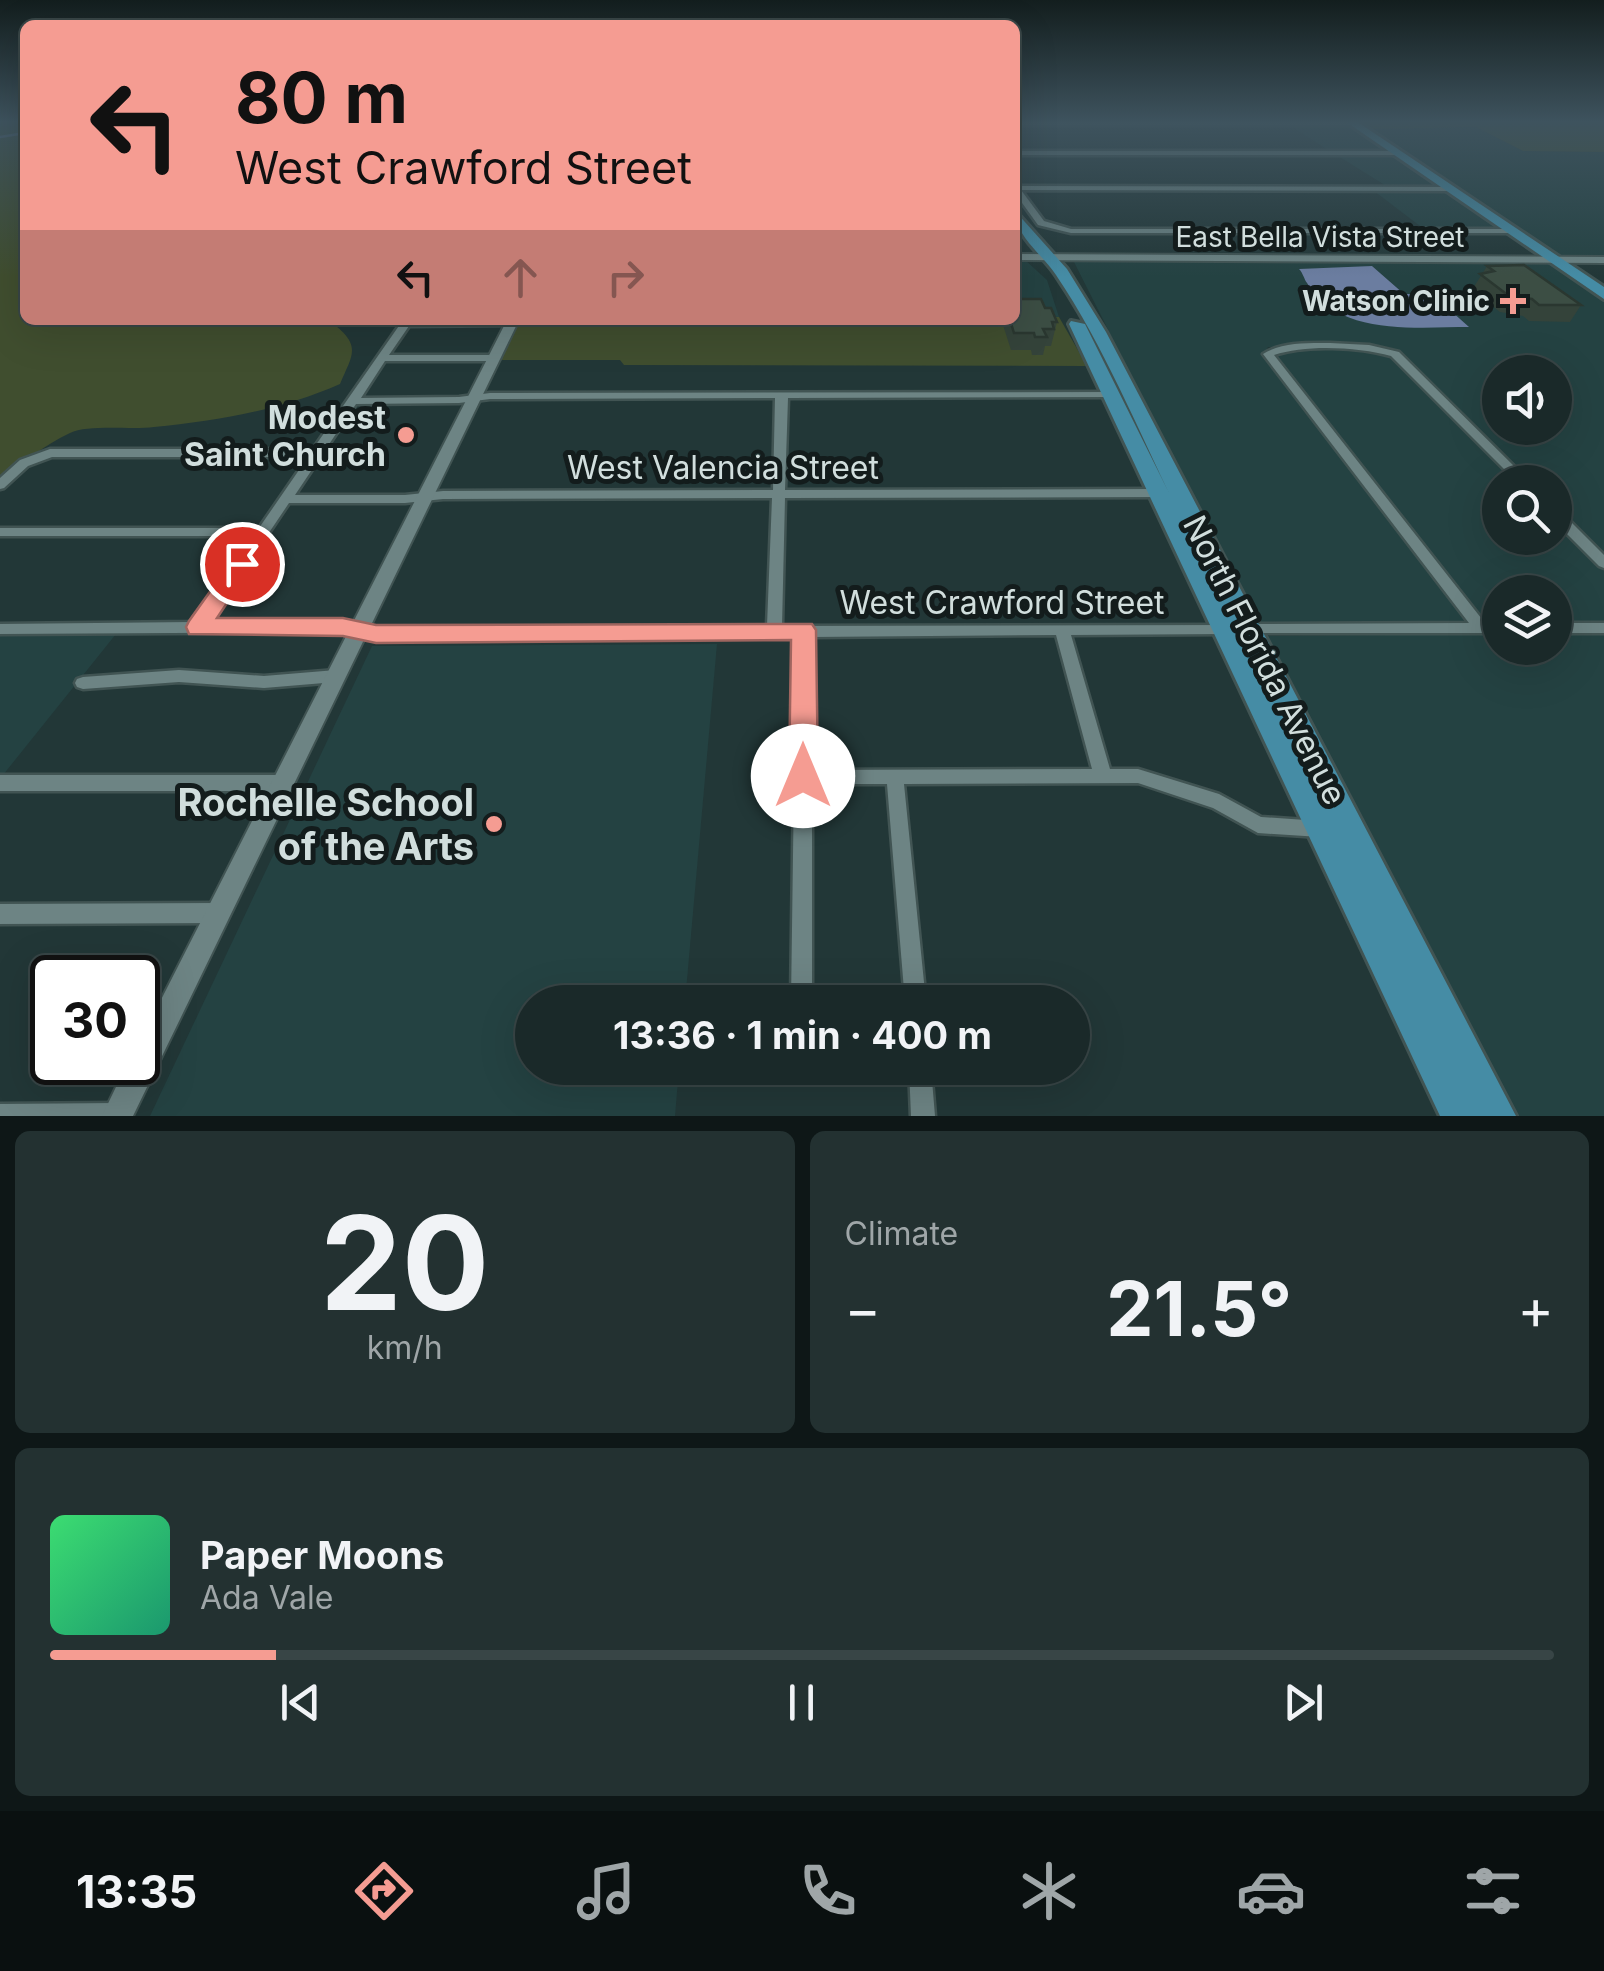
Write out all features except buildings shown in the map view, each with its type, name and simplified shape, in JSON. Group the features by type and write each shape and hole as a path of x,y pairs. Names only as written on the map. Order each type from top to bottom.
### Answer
{"main road":[{"path":"1427,173 1604,294"},
{"name":"North Florida Avenue","path":"1020,226 1035,258 1085,308 1164,461 1320,830 1460,1116"},
{"name":"North Florida Avenue","path":"1020,237 1066,303 1162,500 1317,762 1497,1116"},
{"path":"1110,394 1120,396 1145,443 1164,461"}],"street":[{"path":"1020,188 1450,189"},
{"path":"1020,194 1042,223 1059,230 1512,231"},
{"name":"East Bella Vista Street","path":"1035,258 1604,260"},
{"path":"198,627 406,325"},
{"path":"0,1116 117,1116 511,325"},
{"path":"1481,628 1268,356 1271,350 1387,350 1402,359 1507,465"},
{"path":"382,358 494,358"},
{"path":"353,400 1110,394"},
{"path":"774,631 782,398 776,395"},
{"path":"0,485 33,458 50,453 318,452"},
{"name":"West Valencia Street","path":"288,498 779,494 1162,500"},
{"path":"1572,531 1604,563"},
{"path":"0,532 264,532"},
{"name":"West Crawford Street","path":"0,629 198,627 358,630 376,634 1481,628"},
{"path":"1572,628 1604,628"},
{"path":"802,985 804,630"},
{"path":"1062,630 1103,776"},
{"path":"83,683 179,676 264,682 336,676"},
{"path":"803,776 1138,776 1219,802 1258,825 1320,830"},
{"path":"895,777 913,985"},
{"path":"0,783 283,782"},
{"path":"0,914 218,913"},
{"path":"921,1085 923,1116"}],"shaded area":[{"path":"1366,173 1424,173 1445,187 1388,187"},
{"path":"1431,173 1604,173 1604,257 1555,258"},
{"path":"1449,190 1505,229 1424,229 1374,191"},
{"path":"1020,259 1047,280 1059,317 1020,316"},
{"path":"1074,262 1553,262 1604,297 1604,557 1572,525 1572,465 1513,465 1492,445 1572,445 1572,355 1482,355 1482,435 1399,353 1365,344 1268,347 1263,357 1469,622 1256,623","holes":["1372,266 1404,294 1468,326 1396,327 1361,321 1307,284 1305,276"]},
{"path":"1285,350 1370,350 1396,359 1500,465 1482,465 1482,555 1572,555 1572,538 1604,571 1604,622 1572,622 1572,575 1482,575 1482,619 1274,355"},
{"path":"116,634 3,775 0,775 0,635"},
{"path":"1482,634 1482,665 1572,665 1572,634 1604,634 1604,1116 1508,1116 1262,636"},
{"name":"Rochelle School of the Arts","path":"717,644 687,985 515,985 515,1085 678,1085 675,1116 150,1116 372,646"}],"green space":[{"path":"0,173 20,173 20,325 339,325 352,346 340,384 295,401 225,418 154,427 78,430 51,443 0,478"},
{"path":"1020,316 1059,317 1087,366 624,365 620,360 499,360 516,325 1020,325"}],"water":[{"path":"1372,266 1404,294 1432,294 1469,327 1404,327 1358,321 1321,300 1299,269"}],"place":[{"name":"Watson Clinic","path":"1513,301"},
{"name":"Modest Saint Church","path":"406,435"},
{"name":"Rochelle School of the Arts","path":"494,824"}],"route":[{"path":"242,564 198,627 343,627 376,634 804,630 803,776"}]}
